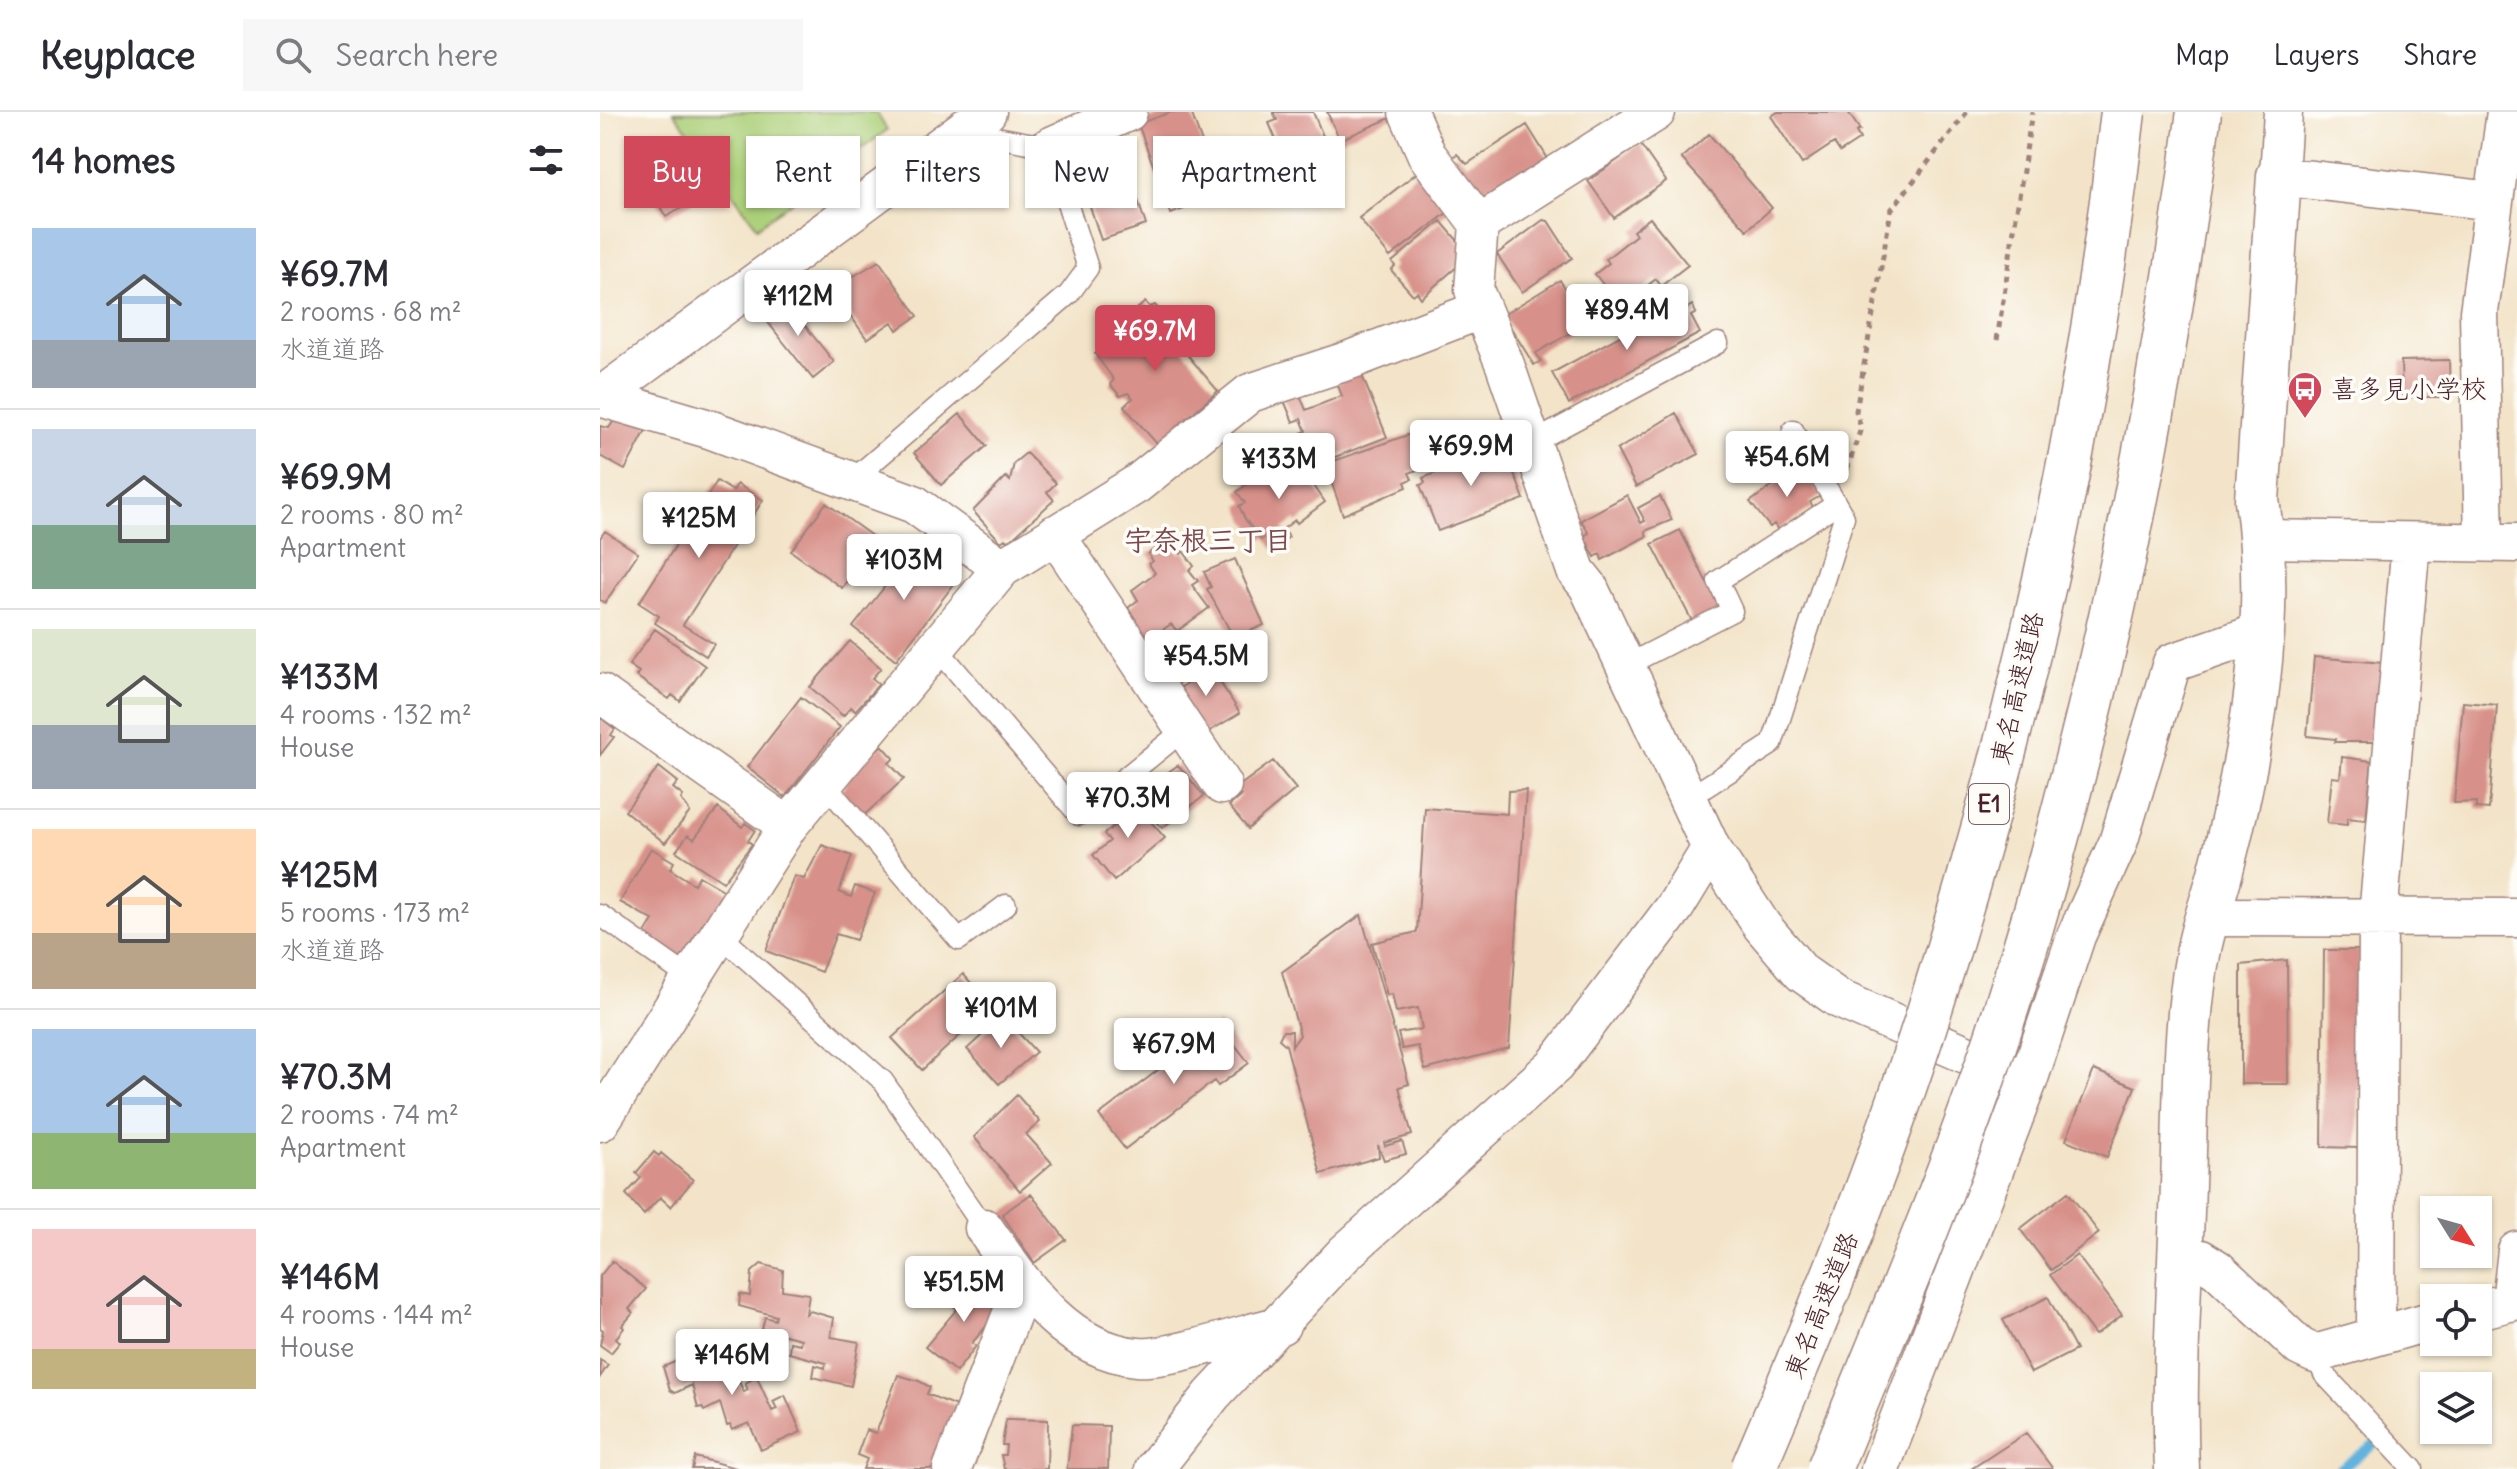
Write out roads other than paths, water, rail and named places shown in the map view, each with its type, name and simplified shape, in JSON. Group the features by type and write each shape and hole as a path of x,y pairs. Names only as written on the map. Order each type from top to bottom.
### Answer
{"main road":[{"name":"東名高速道路","path":"1753,1469 1866,1192 1928,1015 1979,848 2074,437 2106,262 2123,112"},
{"path":"1829,1469 1960,1135 2006,1008 2055,846 2104,655 2146,459 2178,272 2199,112"},
{"path":"2177,1469 2179,1255 2192,1000 2207,917 2233,818 2253,714 2262,632 2263,539 2257,500 2279,176"}],"street":[{"path":"1074,136 1128,112"},
{"path":"1408,112 1427,155 1479,224 1474,290 1505,365 1576,571 1588,586 1711,848 1762,926 1802,973 1839,999 2028,1081"},
{"path":"1479,224 1656,112"},
{"path":"2283,112 2279,176 2493,201"},
{"path":"2263,539 2501,542 2479,312 2506,112"},
{"path":"600,397 977,115"},
{"path":"600,1122 788,826 1002,568 1137,484 1250,393 1350,360 1480,310"},
{"path":"600,397 709,429 914,504 1002,568"},
{"path":"1055,534 1222,785"},
{"path":"2376,1334 2378,917 2411,542"},
{"path":"1880,1469 2028,1081 2076,936 2118,843 2172,663 2262,632"},
{"path":"600,693 788,826"},
{"path":"1154,1469 1212,1395 1281,1325 1345,1253 1555,1065 1675,907 1711,848"},
{"path":"2207,917 2517,918"},
{"path":"984,1228 1023,1285 1056,1320 1097,1348 1140,1357 1281,1325"},
{"path":"2502,1304 2517,1251"},
{"path":"2179,1255 2201,1259 2217,1269 2300,1347 2315,1354 2420,1323"},
{"path":"952,1469 1023,1285"}],"lane":[{"path":"977,115 991,136 1025,142"},
{"path":"851,481 1069,294 1088,268 1069,208"},
{"path":"1532,443 1718,343"},
{"path":"1687,799 1772,744 1844,517 1793,430"},
{"path":"1625,666 1732,611 1718,581 1835,505"},
{"path":"936,647 1079,815 1185,729"},
{"path":"824,783 959,940 1006,905"},
{"path":"600,915 691,979"},
{"path":"720,935 883,1081 984,1228"},
{"path":"2315,1354 2324,1374 2413,1469"}],"waterway":[{"path":"2340,1469 2383,1438"}],"place":[{"name":"喜多見小学校","path":"2305,420"}],"district":[{"name":"宇奈根三丁目","path":"1208,540"}]}
